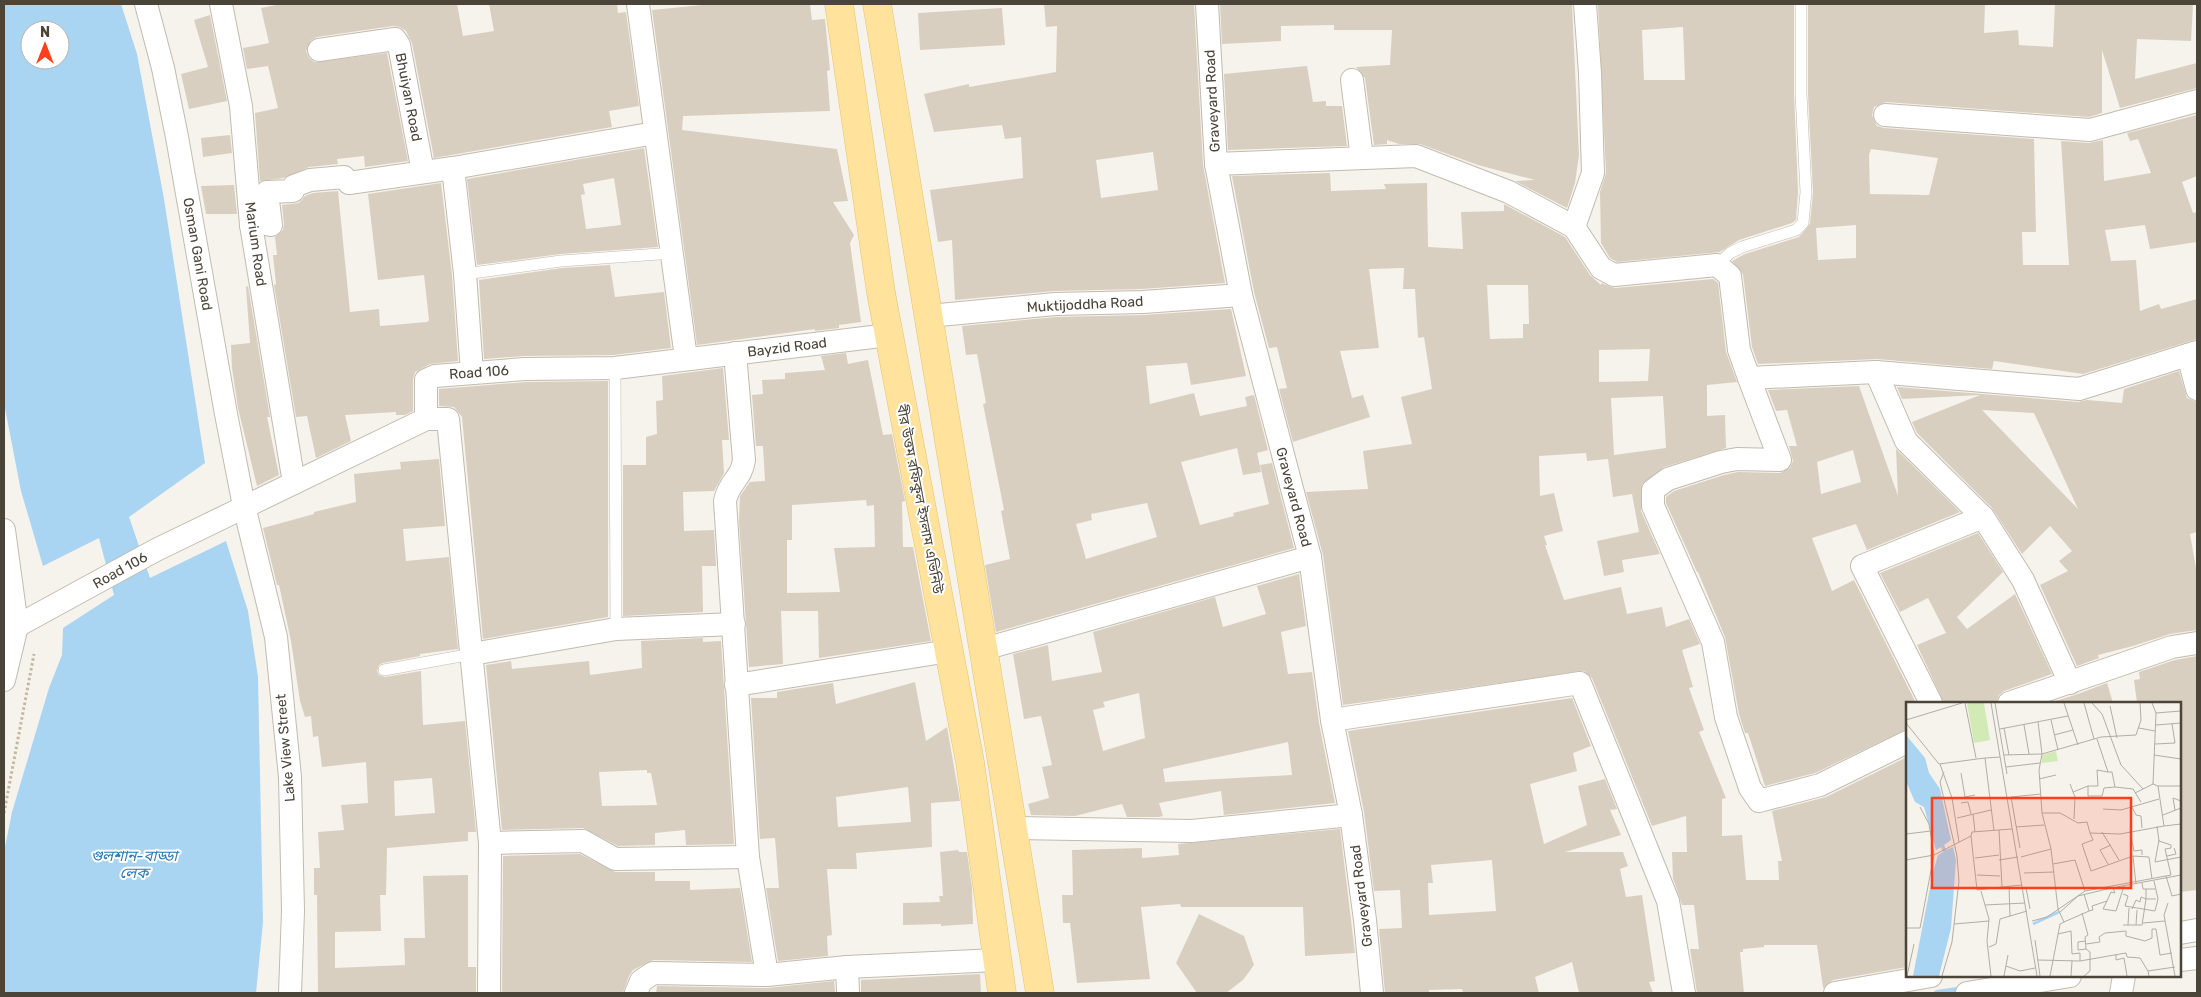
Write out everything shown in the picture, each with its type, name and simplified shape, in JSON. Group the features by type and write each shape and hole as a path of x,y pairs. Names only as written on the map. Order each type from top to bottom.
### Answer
{"main road":[{"name":"বীর উত্তম রফিকুল ইসলাম এভিনিউ","path":"839,4 888,335 970,762 1002,993"},
{"path":"878,4 1040,993"}],"street":[{"name":"Osman Gani Road","path":"146,4 163,68 177,137 244,506"},
{"name":"Marium Road","path":"221,4 241,106 252,225 294,483"},
{"path":"639,4 686,358"},
{"name":"Graveyard Road","path":"1207,4 1216,164 1241,295 1310,558 1332,720 1351,815 1365,920 1372,993"},
{"path":"1574,227 1593,173 1590,73 1585,4"},
{"name":"Bhuiyan Road","path":"318,50 395,39 399,45 423,172"},
{"path":"1352,80 1362,158"},
{"path":"1885,116 2090,130 2197,101"},
{"path":"252,225 262,223 271,226 267,192 293,191 294,186 310,180 344,177 349,183 453,168 655,133"},
{"path":"1216,164 1416,156 1508,192 1574,227 1601,268 1614,275 1717,265 1730,276 1739,350 1780,460 1737,459 1668,478 1654,490 1654,506 1713,642 1726,717 1750,788 1759,801 1820,785 1906,742"},
{"path":"453,168 465,274 472,373"},
{"name":"Muktijoddha Road","path":"929,316 1055,304 1143,302 1241,295"},
{"name":"Bayzid Road","path":"686,358 888,335"},
{"path":"736,353 744,460 742,472 728,488 725,501 748,857 767,976"},
{"path":"1749,378 1876,372 2079,389 2193,353 2197,389"},
{"name":"Road 106","path":"11,627 156,550 426,419 426,380 435,376 525,368 615,368 686,358"},
{"path":"1876,372 1906,441 1983,517 2023,580 2070,683"},
{"path":"426,419 444,418 450,422 490,843 489,993"},
{"name":"Lake View Street","path":"244,506 276,637 290,778 293,911 290,993"},
{"path":"1930,702 1862,566 1983,517"},
{"path":"4,530 11,627 4,680"},
{"path":"984,648 1310,558"},
{"path":"472,654 616,629 734,624"},
{"path":"2012,702 2172,647 2197,643"},
{"path":"736,685 949,651"},
{"path":"1332,720 1580,683 1668,901 1684,993"},
{"path":"1013,828 1192,831 1351,815"},
{"path":"490,843 583,840 615,859 748,857"},
{"path":"2181,933 2197,930"},
{"path":"2181,960 2197,958"},
{"path":"636,993 641,981 653,974 767,976 847,967 997,960"},
{"path":"847,967 848,993"},
{"path":"1834,993 1926,977"},
{"path":"1967,993 1996,990 2065,977"},
{"path":"2122,993 2124,977"}],"lane":[{"path":"1717,265 1730,253 1742,247 1796,230 1803,223 1806,192 1801,94 1801,4"},
{"path":"465,274 561,260 673,254"},
{"path":"615,368 616,629"},
{"path":"384,670 472,654"}],"path":[{"path":"4,813 33,663 34,644"}],"water":[{"name":"গুলশান-বাড্ডা লেক","path":"4,4 121,4 137,54 164,199 205,463 129,517 150,578 226,541 248,611 258,677 263,922 256,993 4,993 4,852 12,812 49,688 62,655 63,628 114,595 99,538 43,566 21,491 4,403"}],"building":[{"path":"282,4 457,4 463,36 494,31 489,4 617,4 618,13 626,12 639,106 609,111 612,127 434,158 412,43 406,31 400,27 393,26 317,37 311,40 306,51 309,58 315,62 387,53 408,161 365,167 364,156 337,159 338,164 309,167 284,178 260,181 255,113 278,108 268,66 247,69 243,48 269,43 261,8"},
{"path":"713,4 810,4 812,20 825,19 830,70 827,71 830,111 683,116 682,130 837,149 848,201 833,202 854,235 850,243 861,322 839,325 839,328 815,331 815,329 697,345 652,10"},
{"path":"1044,4 1194,4 1203,165 1225,283 1142,289 1054,291 955,300 952,240 938,242 930,190 1023,178 1021,137 1005,139 1002,125 934,132 924,94 969,84 969,87 1056,72 1057,26 1046,27","holes":["1153,152 1158,190 1101,198 1096,160"]},
{"path":"1220,4 1572,4 1579,155 1575,183 1567,208 1515,181 1535,180 1478,165 1420,144 1399,144 1387,140 1387,144 1374,145 1365,78 1356,67 1390,65 1392,30 1334,30 1334,25 1281,26 1281,41 1222,44"},
{"path":"1598,4 1794,4 1794,94 1798,192 1796,220 1792,223 1739,240 1720,252 1617,262 1610,258 1601,243 1600,192 1606,173","holes":["1683,27 1685,80 1644,80 1642,30"]},
{"path":"1808,4 1985,4 1984,33 2018,30 2019,45 2053,47 2055,4 2193,4 2191,41 2137,39 2135,79 2197,63 2197,88 2120,108 2102,50 2102,113 2089,117 1886,102 1874,107 1872,115 1877,126 1884,128 2034,139 2036,232 2022,232 2023,265 2069,265 2061,141 2089,143 2103,140 2104,181 2151,173 2138,139 2130,141 2127,133 2197,115 2197,176 2182,182 2193,213 2197,212 2197,242 2150,249 2145,225 2105,230 2111,261 2136,260 2140,311 2159,304 2161,309 2197,299 2197,339 2083,374 1994,361 1992,369 1877,359 1758,364 1752,347 1743,274 1732,261 1745,254 1799,237 1810,224 1813,192 1808,94","holes":["1871,149 1938,158 1929,195 1870,194 1869,155","1856,225 1856,258 1818,260 1816,228"]},
{"path":"1002,8 1005,45 920,50 918,13"},
{"path":"210,15 227,101 189,109 181,74 208,67 194,20"},
{"path":"1307,66 1313,102 1326,101 1326,106 1342,106 1347,146 1228,150 1224,74"},
{"path":"230,135 232,153 203,157 201,138"},
{"path":"644,148 658,247 560,254 477,265 467,179","holes":["614,178 621,225 586,229 581,195 585,194 583,184"]},
{"path":"1330,173 1331,191 1386,189 1384,184 1427,183 1428,247 1463,249 1461,212 1504,211 1504,204 1565,237 1590,275 1601,285 1601,283 1615,288 1713,279 1718,283 1726,352 1737,382 1707,385 1707,416 1725,415 1726,448 1664,467 1642,484 1641,511 1660,554 1622,560 1624,572 1604,576 1597,541 1639,532 1632,494 1613,497 1608,459 1587,461 1586,453 1539,456 1540,496 1554,493 1563,531 1544,536 1547,545 1545,545 1564,600 1621,587 1627,614 1662,607 1666,627 1689,619 1700,644 1682,650 1693,687 1689,688 1704,730 1699,732 1726,798 1722,799 1722,836 1742,835 1746,880 1779,880 1778,861 1782,861 1772,811 1826,797 1906,757 1906,967 1833,980 1823,988 1817,945 1764,945 1764,947 1743,949 1743,952 1740,952 1744,993 1697,993 1690,949 1699,949 1694,905 1682,905 1673,878 1672,852 1687,852 1686,816 1652,826 1592,678 1584,671 1343,705 1323,555 1306,492 1368,489 1363,451 1412,444 1401,397 1432,389 1424,337 1418,338 1415,289 1403,289 1404,268 1369,269 1379,348 1340,351 1352,398 1363,395 1370,417 1293,442 1279,389 1287,388 1277,347 1269,348 1254,292 1232,176","holes":["1487,285 1528,285 1529,324 1523,324 1523,338 1490,339","1650,349 1648,381 1599,382 1599,350","1663,396 1666,448 1614,455 1611,398"]},
{"path":"441,183 452,275 458,361 430,364 415,372 413,380 413,411 405,415 396,415 396,412 345,415 351,441 316,458 307,416 296,417 274,285 276,284 273,255 277,255 275,237 283,230 282,205 299,203 305,196 313,193 338,191 350,312 379,309 380,326 427,322 429,320 424,275 378,280 368,194"},
{"path":"234,185 237,214 206,214 201,186"},
{"path":"610,265 615,297 664,292 671,348 614,355 525,356 484,359 479,280 562,268"},
{"path":"248,286 270,417 267,417 279,475 257,486 238,408 232,368 231,345 250,343 246,287"},
{"path":"1231,309 1246,376 1191,385 1187,363 1146,366 1150,404 1194,393 1200,416 1247,406 1245,397 1254,395 1268,450 1257,453 1261,472 1243,475 1237,448 1181,462 1200,525 1234,516 1233,513 1269,504 1260,465 1272,463 1294,548 996,632 985,565 1010,559 1001,511 1004,510 983,404 986,403 977,354 966,355 962,326 1056,317 1144,315","holes":["1147,503 1157,537 1086,559 1076,524 1092,520 1091,514"]},
{"path":"846,353 848,364 868,360 883,435 892,434 905,501 902,502 903,547 913,547 931,641 819,658 818,611 781,611 783,664 749,667 739,522 740,496 750,482 765,481 763,446 756,446 752,395 763,394 762,380 785,379 785,373 825,370 821,356","holes":["866,500 867,506 874,505 875,547 834,548 840,592 787,593 787,540 792,540 792,505"]},
{"path":"723,368 729,440 722,440 724,473 714,491 683,492 684,531 714,530 716,566 702,566 703,612 623,616 623,465 646,465 646,437 657,434 656,401 663,400 662,376"},
{"path":"2179,371 2187,398 2197,402 2197,532 2190,534 2197,574 2197,630 2170,634 2098,655 2099,658 2077,666 2040,585 2068,571 2059,561 2072,551 2050,526 2022,554 1992,508 1917,433 1912,422 1980,395 1902,399 1897,387 2078,402 2087,400 2122,403 2124,389","holes":["1982,410 2034,413 2078,509"]},
{"path":"608,381 608,617 483,639 462,417 454,407 439,406 439,389 526,382"},
{"path":"1859,386 1898,496 1896,449 1960,512 1867,550 1856,524 1812,538 1832,591 1854,580 1915,702 1906,702 1906,729 1815,773 1765,786 1748,733 1745,733 1739,714 1725,637 1666,503 1666,497 1674,491 1724,475 1738,472 1780,473 1790,468 1793,461 1789,446 1797,446 1787,410 1776,411 1768,390","holes":["1853,450 1861,482 1821,494 1817,462"]},
{"path":"439,459 445,526 403,529 406,561 449,557 458,649 420,654 420,656 383,663 379,665 377,671 379,675 385,677 421,671 423,725 465,721 476,832 468,832 468,841 387,848 386,895 380,895 381,931 335,932 335,968 405,965 404,938 425,938 423,876 468,875 468,967 476,967 476,993 318,993 317,895 314,895 314,868 320,868 318,832 344,830 341,805 368,803 366,762 322,767 318,736 313,737 311,716 305,717 300,701 291,641 279,585 277,585 263,528 314,514 314,512 356,502 354,474 401,469 400,462","holes":["432,778 435,813 395,816 394,781"]},
{"path":"1978,533 2003,572 1957,617 1967,629 2015,594 2052,674 2004,691 1999,695 1996,702 1944,702 1917,645 1946,633 1928,598 1900,612 1880,573"},
{"path":"1299,574 1306,626 1281,632 1288,674 1312,672 1319,723 1335,803 1224,815 1221,791 1159,803 1163,816 1159,817 1127,817 1122,804 1075,816 1031,815 1028,804 1049,798 1042,767 1052,765 1041,716 1024,719 1013,654 1048,645 1052,681 1102,672 1093,632 1215,597 1223,627 1266,614 1257,586","holes":["1139,693 1145,738 1103,751 1093,710 1105,707 1103,702","1288,742 1292,775 1165,782 1163,769"]},
{"path":"703,638 703,642 721,641 734,844 686,845 685,830 655,833 655,845 618,846 583,828 502,830 486,665 511,661 512,669 589,661 590,675 642,668 641,641","holes":["647,770 647,773 651,773 657,805 602,806 599,772"]},
{"path":"2197,656 2197,890 2181,892 2181,702 2137,702 2134,680 2140,679 2139,672 2175,660"},
{"path":"915,682 926,741 947,727 960,801 931,803 932,847 856,853 857,869 827,869 832,935 827,936 828,956 778,961 766,888 779,888 775,838 760,839 751,698 777,698 777,692 833,683 836,704","holes":["908,787 911,822 838,827 836,797"]},
{"path":"2107,683 2113,702 2052,702"},
{"path":"1572,698 1591,746 1573,753 1577,771 1530,784 1544,844 1587,825 1578,786 1605,779 1617,809 1610,810 1621,835 1565,852 1623,852 1628,866 1620,869 1626,897 1642,895 1655,981 1649,982 1653,993 1579,993 1572,962 1535,977 1539,993 1463,993 1462,989 1429,990 1429,993 1385,993 1379,929 1402,928 1400,890 1374,891 1364,812 1348,731","holes":["1492,860 1496,911 1429,915 1428,883 1433,883 1431,865"]},
{"path":"1340,829 1355,953 1305,956 1303,907 1181,907 1180,904 1141,907 1150,979 1077,983 1070,923 1063,923 1062,895 1073,895 1072,850 1142,848 1142,858 1179,855 1178,844"},
{"path":"958,850 959,852 967,852 972,887 973,924 941,926 941,924 903,925 903,903 940,902 939,896 943,896 940,852"},
{"path":"580,854 615,872 655,872 655,881 690,881 690,890 740,888 752,962 653,960 633,970 623,993 502,993 503,856"},
{"path":"1199,914 1244,936 1254,965 1243,980 1226,993 1197,993 1176,963"},
{"path":"980,974 981,993 861,993 861,980"},
{"path":"834,981 835,993 656,993 657,986 767,988"}],"waterway":[{"path":"1937,993 1964,989"}]}
